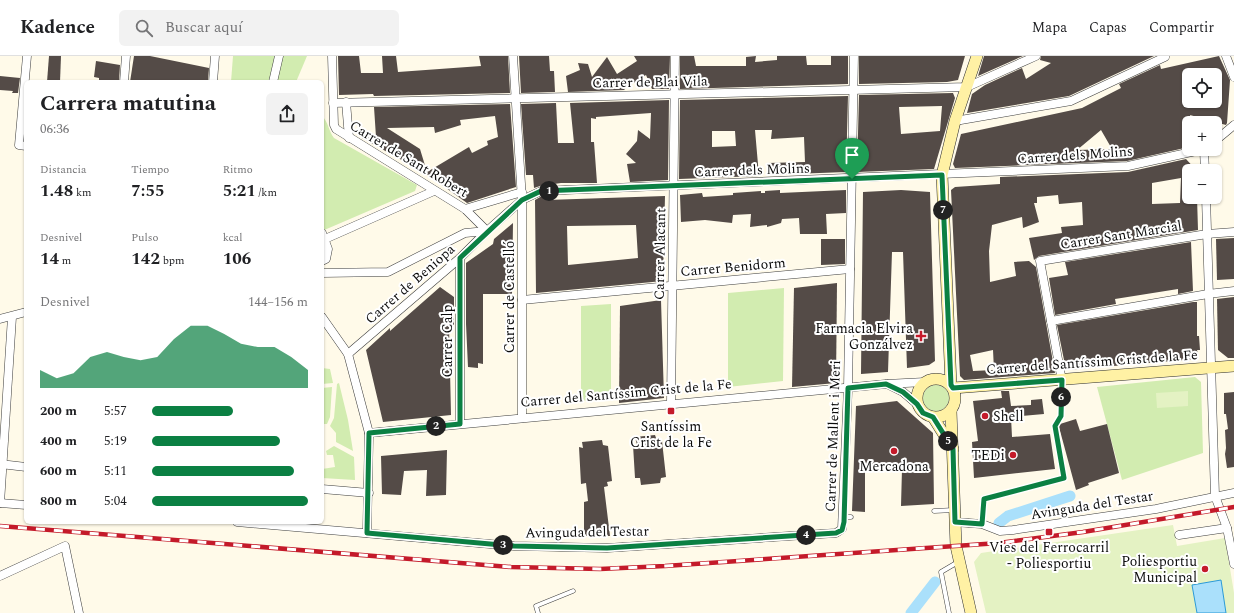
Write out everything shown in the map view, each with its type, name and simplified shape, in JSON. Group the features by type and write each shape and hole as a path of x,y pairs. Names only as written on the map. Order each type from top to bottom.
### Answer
{"street":[{"path":"26,80 27,56"},
{"path":"124,80 126,56"},
{"path":"213,80 215,56"},
{"path":"273,80 279,56"},
{"name":"Carrer de Sant Robert","path":"332,56 334,125 340,133 465,209 487,231"},
{"name":"Carrer de Castelló","path":"513,56 517,98 522,196 522,418"},
{"name":"Carrer Alacant","path":"671,404 675,56"},
{"name":"Carrer de Mallent i Meri","path":"842,530 848,517 848,388 854,56"},
{"path":"971,613 956,546 951,411 956,401 952,386 949,355 942,175 956,121 976,56"},
{"path":"967,87 1036,56"},
{"path":"1226,56 1234,77"},
{"path":"956,121 1070,101 1165,57"},
{"name":"Carrer de Blai Vila","path":"333,103 967,87"},
{"path":"346,102 349,138"},
{"path":"23,145 24,123"},
{"path":"1222,135 1234,125"},
{"name":"Carrer dels Molins","path":"465,209 541,191 852,179 1128,166 1182,155"},
{"path":"324,236 434,191"},
{"name":"Carrer dels Molins","path":"487,231 522,196"},
{"path":"1206,204 1215,496 1227,528 1234,564"},
{"path":"324,273 388,272 465,233 487,231"},
{"name":"Carrer de Beniopa","path":"348,354 460,258 487,231"},
{"name":"Carrer Sant Marcial","path":"1051,321 1040,261 1207,234 1234,232"},
{"path":"324,239 328,249 326,259 324,260"},
{"name":"Carrer Calp","path":"460,258 460,424"},
{"name":"Carrer Benidorm","path":"522,300 850,269"},
{"path":"1062,380 1051,321 1208,294 1234,292"},
{"path":"0,319 24,313"},
{"path":"12,317 1,465 0,503 24,505"},
{"path":"324,319 348,354 369,433 367,533"},
{"path":"917,404 918,392 925,382 936,378 944,368 949,355"},
{"name":"Carrer del Santíssim Crist de la Fe","path":"952,386 1062,380 1234,366"},
{"path":"936,378 944,380 952,386"},
{"name":"Carrer del Santíssim Crist de la Fe","path":"369,433 886,384 925,382"},
{"path":"886,384 903,392 917,404 923,413 933,417 943,416 951,411"},
{"path":"933,417 953,449"},
{"path":"1,465 24,467"},
{"path":"324,489 369,493"},
{"name":"Avinguda del Testar","path":"955,522 982,524 1000,531 1013,530 1156,509 1234,493"},
{"name":"Avinguda del Testar","path":"261,524 514,546 607,548 836,533 842,530"},
{"path":"1179,535 1227,528"},
{"path":"0,576 65,546 79,613"}],"lane":[{"path":"982,524 984,499 1064,478 1055,426 1061,416 1062,380"},
{"path":"934,512 954,510"},
{"path":"950,613 941,572 959,562"},
{"path":"538,613 536,606 573,591"}],"green space":[{"path":"233,56 307,56 297,80 231,80"},
{"path":"324,118 334,138 417,185 415,191 324,230"},
{"path":"784,288 783,381 728,387 728,293"},
{"path":"611,304 611,398 581,401 581,306"},
{"path":"324,368 330,369 333,383 324,384"},
{"path":"1195,377 1201,382 1203,453 1122,480 1097,387"},
{"path":"339,383 348,420 353,451 336,442 336,433 330,426 334,418 337,384"},
{"path":"936,385 945,389 949,398 945,407 936,411 927,407 923,398 927,389"},
{"path":"332,387 330,417 327,424 324,424 324,388"},
{"path":"1188,391 1188,406 1157,408 1156,393"},
{"path":"334,446 354,457 355,480 324,478 324,469 335,467 333,455 327,455 326,451"},
{"path":"1173,525 1177,546 1225,538 1234,593 1234,613 986,613 974,562 981,553"}],"water":[{"path":"1221,580 1226,613 1197,613 1192,585"}],"building":[{"path":"49,56 61,56 60,80 47,80"},
{"path":"134,56 150,56 209,68 208,80 130,80"},
{"path":"338,56 359,56 361,73 383,73 382,56 396,56 398,72 481,66 479,56 508,56 510,93 374,96 373,94 339,95"},
{"path":"519,56 549,56 550,71 554,71 555,92 521,93"},
{"path":"634,56 670,56 669,89 652,89 646,75 624,89 625,90 568,92 566,76 580,70 578,63 588,64 592,77 607,57 617,74 637,61"},
{"path":"680,56 694,56 696,66 746,66 746,57 756,56 755,62 777,60 777,56 806,56 807,65 831,65 831,56 848,56 848,84 680,89"},
{"path":"859,56 965,56 958,80 947,82 859,84"},
{"path":"984,56 1023,56 978,76"},
{"path":"1041,56 1154,56 1069,96 967,113 972,94 985,85 1022,68 1026,79 1051,63 1040,60"},
{"path":"1219,56 1230,80 1226,125 1222,124 1222,116 1182,116 1182,149 1127,161 955,168 953,164 961,134 1082,108 1121,88 1119,84 1160,65 1161,69","holes":["1101,130 1112,149 1077,150"]},
{"path":"96,61 120,65 119,80 99,80 99,78 94,77"},
{"path":"0,76 20,78 18,93 0,90"},
{"path":"953,93 955,98 934,169 857,172 859,95","holes":["942,106 940,131 901,134 899,107"]},
{"path":"848,96 846,172 767,175 768,163 805,162 804,137 771,139 772,130 755,130 759,176 679,179 680,100","holes":["712,131 735,131 736,146 712,147"]},
{"path":"669,100 668,180 630,182 627,164 636,163 626,154 637,141 638,130 650,139 651,113 596,117 596,119 591,118 591,142 594,142 597,183 561,183 534,188 533,175 526,175 521,104 556,103 558,143 574,143 570,103"},
{"path":"510,104 516,187 467,203 425,173 362,138 376,137 374,107","holes":["495,116 498,137 487,141 488,145 472,153 469,147 427,172 420,149 387,128 434,127 435,133 461,125 460,120"]},
{"path":"1186,159 1191,164 1182,164 1182,204 1197,204 1198,230 1039,256 1034,260 1029,238 1062,233 1061,227 1083,225 1082,202 1059,204 1058,195 1037,197 1037,203 1034,203 1039,222 1023,228 1022,217 992,225 989,251 990,282 1016,276 1014,262 1029,261 1036,267 1055,373 964,380 960,376 951,190 955,187 1000,184 1000,177 1128,172","holes":["1181,178 1180,203 1152,204 1152,183","993,350 994,370 973,371 970,355"]},
{"path":"780,190 780,193 846,190 846,213 826,214 827,234 800,234 799,218 782,219 781,223 767,227 767,225 750,227 751,214 733,215 732,223 705,220 681,222 680,195 702,193 703,197 761,191 761,193 765,193 765,191"},
{"path":"901,190 930,192 935,361 929,365 907,368 903,252 892,252 888,372 861,374 863,192"},
{"path":"542,196 547,196 547,200 665,196 663,281 536,293 535,200","holes":["636,225 638,258 568,265 567,226"]},
{"path":"513,223 512,294 483,294 483,364 478,363 478,368 468,367 466,263 493,244 494,239"},
{"path":"1234,238 1234,279 1217,280 1216,239"},
{"path":"821,239 845,239 845,264 821,265"},
{"path":"1191,242 1193,291 1178,294 1178,289 1115,299 1116,304 1055,315 1049,278 1068,275 1065,262"},
{"path":"837,283 836,383 792,387 794,288"},
{"path":"440,287 454,297 454,325 449,325 451,415 383,422 366,350"},
{"path":"1234,297 1234,358 1228,358 1218,350 1217,299"},
{"path":"661,300 664,398 619,403 620,306"},
{"path":"1197,302 1197,336 1199,336 1200,350 1197,350 1198,354 1196,355 1196,359 1066,370 1057,325"},
{"name":"TEDi","path":"1001,391 1009,391 1011,406 1031,405 1031,400 1042,399 1044,414 1011,417 1012,437 1050,434 1055,469 974,478 972,442 978,441 973,401 1002,398"},
{"path":"1234,392 1234,467 1227,468 1225,454 1225,430 1228,429 1226,414 1224,414 1224,393"},
{"name":"Mercadona","path":"897,401 933,433 934,504 901,506 902,469 865,468 865,512 852,511 856,406"},
{"path":"1076,419 1080,431 1107,424 1119,473 1088,483 1089,485 1076,490 1059,427 1060,424"},
{"path":"655,435 657,441 662,441 666,477 661,478 660,483 641,485 640,478 635,478 633,445 637,445 635,437"},
{"path":"602,440 603,445 608,446 612,481 607,482 608,486 604,487 610,536 584,536 584,502 588,501 586,483 581,484 579,447 583,448 582,442"},
{"path":"447,450 446,495 426,496 427,470 404,471 401,495 382,494 381,456"}],"waterway":[{"path":"999,523 1008,516 1070,496"},
{"path":"911,613 935,582"}],"railway":[{"path":"0,526 511,567 600,569 665,566 999,543 1083,532 1234,507"}],"place":[{"name":"Farmacia Elvira Gonzálvez","path":"921,336"},
{"name":"Santíssim Crist de la Fe","path":"671,411"},
{"name":"Shell","path":"985,416"},
{"name":"Mercadona","path":"894,451"},
{"name":"TEDi","path":"1013,455"},
{"name":"Vies del Ferrocarril - Poliesportiu","path":"1049,532"},
{"name":"Poliesportiu Municipal","path":"1205,569"}],"route":[{"path":"942,175 951,385 953,388 1062,380 1061,416 1055,426 1064,478 984,499 982,524 955,522 953,449 933,417 923,413 917,404 903,392 886,384 848,388 844,522 842,530 836,533 607,548 514,546 367,533 369,433 460,424 460,258 487,231 522,200 541,191 852,179 942,175"}]}
